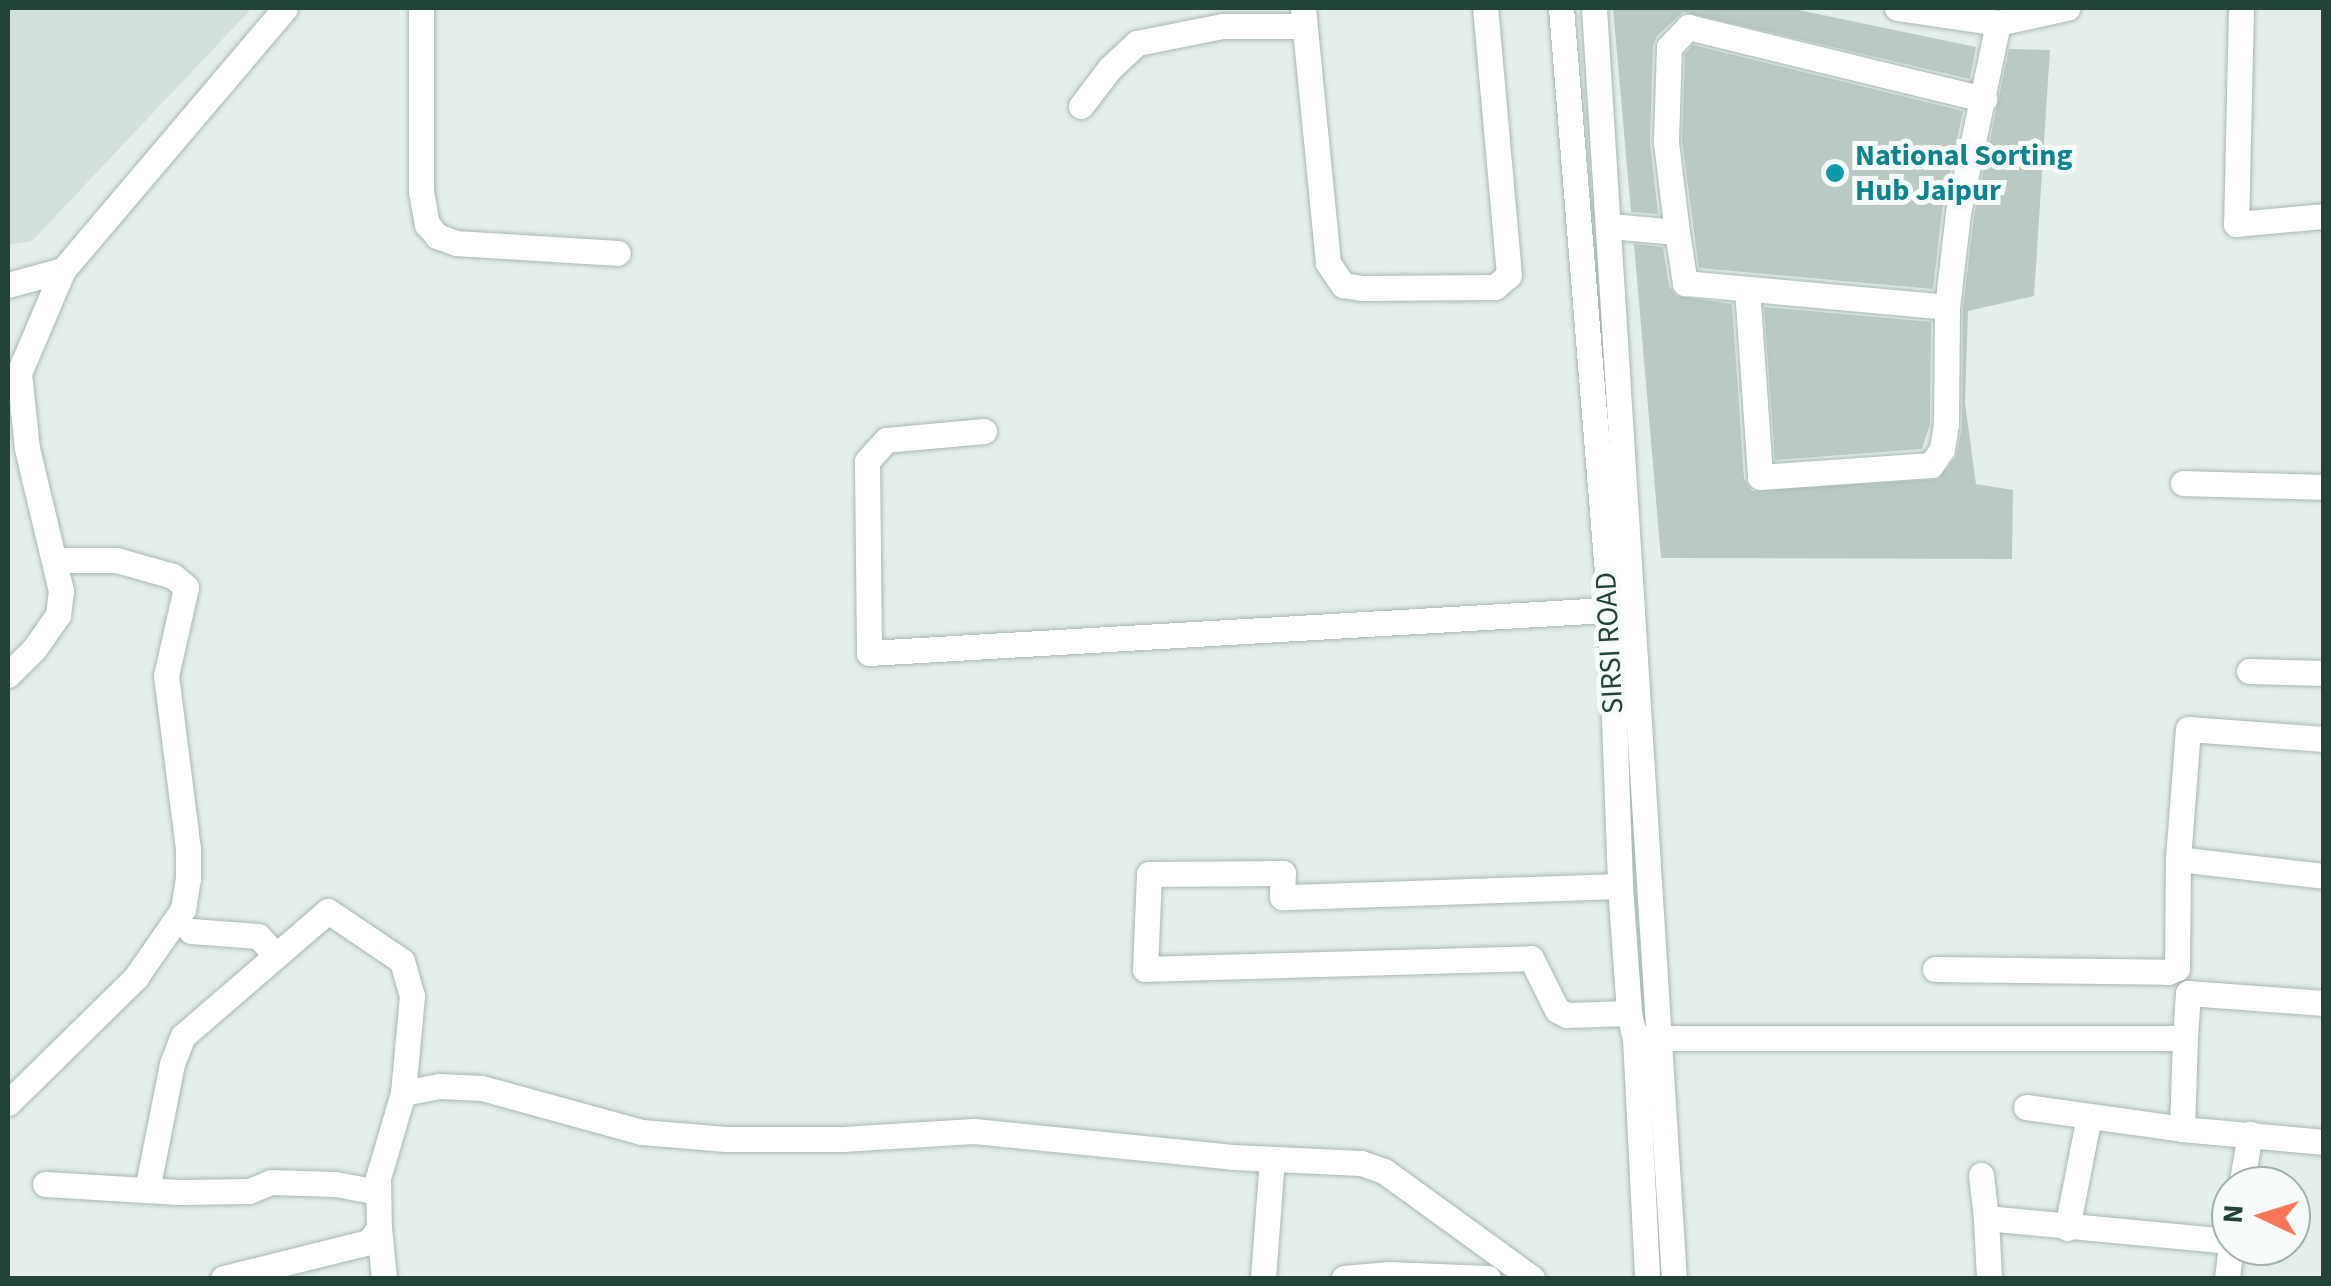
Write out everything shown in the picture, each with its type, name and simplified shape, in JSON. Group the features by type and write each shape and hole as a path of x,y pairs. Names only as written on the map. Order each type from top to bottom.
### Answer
{"street":[{"path":"8,676 58,615 61,591 27,448 13,368 62,270 285,8"},
{"path":"421,8 421,191 427,224 438,236 456,243 618,253"},
{"path":"1081,106 1110,68 1137,43 1222,26 1304,17 1328,263 1334,276 1350,288 1495,287 1509,275 1510,252 1485,8"},
{"name":"SIRSI ROAD","path":"1561,8 1623,609 1620,886 1674,1278"},
{"name":"SIRSI ROAD","path":"1594,8 1610,226 1647,1278"},
{"path":"1897,8 1998,23 2066,8"},
{"path":"2241,8 2236,224 2324,216"},
{"path":"1747,289 1760,476 1931,465 1942,449 1946,426 1947,307 1958,213 1998,23"},
{"path":"1947,307 1685,282 1666,142 1669,47 1688,27 1984,99"},
{"path":"1610,226 1678,232"},
{"path":"8,285 62,270"},
{"path":"984,431 886,440 867,461 869,654 1623,609"},
{"path":"2183,483 2324,487"},
{"path":"8,1102 136,976 183,909 188,879 188,849 166,676 186,588 173,576 116,560 54,560"},
{"path":"2248,671 2324,672"},
{"path":"2182,1130 2188,993 2177,968 2178,860 2188,729 2324,739"},
{"path":"2178,860 2324,876"},
{"path":"1620,886 1282,898 1284,873 1149,874 1145,969 1336,960 1531,958 1557,1010 1641,1030 2185,1038"},
{"path":"148,1190 172,1064 184,1036 328,911 402,961 412,996 403,1093 378,1192 384,1278"},
{"path":"191,931 258,936 275,954"},
{"path":"1936,969 2168,972 2177,968"},
{"path":"2188,993 2324,1003"},
{"path":"403,1093 438,1086 482,1088 642,1132 726,1139 842,1139 974,1131 1272,1159 1362,1163 1384,1170 1532,1278"},
{"path":"2026,1107 2182,1130 2324,1142"},
{"path":"2067,1228 2088,1116"},
{"path":"2245,1166 2250,1134"},
{"path":"1263,1278 1272,1159"},
{"path":"1981,1175 1989,1278"},
{"path":"46,1184 249,1191 271,1182 335,1184 378,1192"},
{"path":"1986,1218 2211,1242"},
{"path":"223,1278 369,1242 379,1228"},
{"path":"1344,1278 1488,1278"}],"shaded area":[{"path":"8,8 252,8 32,241 8,245"}],"building":[{"path":"1613,8 1789,8 1976,47 1970,79 1683,12 1657,36 1653,46 1650,142 1658,214 1631,212"},
{"path":"1693,45 1963,111 1942,211 1933,289 1699,268 1682,141 1685,54"},
{"path":"2009,49 2050,50 2034,296 1968,311 1965,403 1976,484 2013,490 2012,559 1661,558 1634,244 1663,247 1669,286 1676,296 1732,304 1744,478 1752,491 1938,479 1956,457 1962,427 1963,308 1974,216"},
{"path":"1764,307 1931,322 1930,424 1922,449 1775,460"}],"place":[{"name":"National Sorting Hub Jaipur","path":"1835,173"}]}
